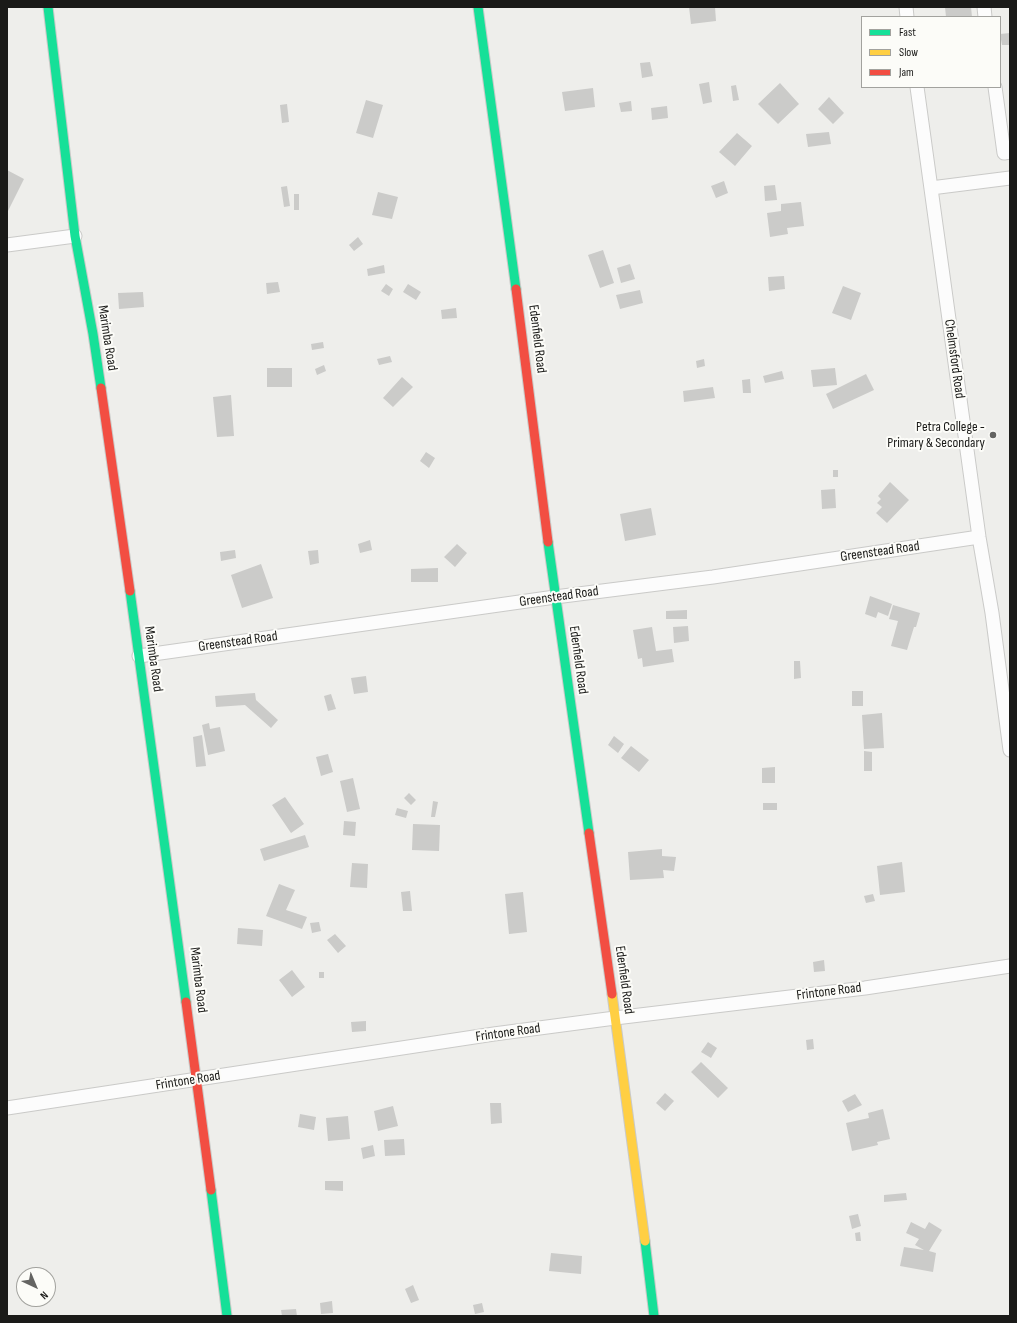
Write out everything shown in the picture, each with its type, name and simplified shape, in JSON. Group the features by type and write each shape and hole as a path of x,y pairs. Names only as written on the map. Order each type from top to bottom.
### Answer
{"street":[{"name":"Marimba Road","path":"48,7 75,236 96,350 170,870 227,1316"},
{"name":"Edenfield Road","path":"478,7 501,172 555,598 585,800 654,1316"},
{"name":"Chelmsford Road","path":"917,88 979,538 992,613 1010,750"},
{"path":"995,88 1004,153 1010,152"},
{"path":"931,188 1010,178"},
{"path":"7,245 75,236"},
{"name":"Greenstead Road","path":"139,656 713,577 979,538"},
{"name":"Frintone Road","path":"7,1108 494,1034 865,988 1010,966"}],"building":[{"path":"689,7 715,7 716,21 691,24"},
{"path":"945,7 971,7 972,16 946,16"},
{"path":"1010,33 1010,45 1002,45 1001,34"},
{"path":"650,62 653,76 642,78 640,63"},
{"path":"709,82 712,102 703,104 699,84"},
{"path":"780,83 799,104 778,124 758,104"},
{"path":"736,85 739,100 733,101 731,86"},
{"path":"593,88 595,107 565,111 562,92"},
{"path":"829,97 844,113 833,124 818,109"},
{"path":"366,100 383,105 373,138 356,133"},
{"path":"631,101 632,111 621,112 619,103"},
{"path":"287,104 289,122 282,123 280,105"},
{"path":"667,106 668,118 652,120 651,108"},
{"path":"829,132 831,144 808,147 806,134"},
{"path":"737,133 752,146 735,166 719,152"},
{"path":"7,170 24,179 7,213"},
{"path":"724,181 728,193 716,198 711,186"},
{"path":"775,185 777,200 765,201 764,186"},
{"path":"287,186 290,206 284,207 281,187"},
{"path":"378,192 398,197 392,219 372,215"},
{"path":"294,194 299,194 299,210 294,210"},
{"path":"801,202 804,226 787,228 788,234 770,237 767,213 781,211 781,204"},
{"path":"358,237 363,244 354,251 349,245"},
{"path":"603,250 614,283 600,288 588,255"},
{"path":"630,264 635,279 621,283 617,268"},
{"path":"384,265 385,273 368,276 367,269"},
{"path":"784,276 785,289 769,291 768,277"},
{"path":"278,282 280,292 267,294 266,283"},
{"path":"386,284 393,289 389,296 381,291"},
{"path":"408,284 421,292 416,300 403,292"},
{"path":"843,286 861,293 851,320 832,313"},
{"path":"640,290 643,303 620,309 616,295"},
{"path":"143,292 144,307 119,309 118,293"},
{"path":"456,308 457,318 442,319 441,310"},
{"path":"323,342 324,348 312,350 311,344"},
{"path":"390,356 392,362 379,365 377,359"},
{"path":"704,359 705,366 697,368 696,361"},
{"path":"324,365 326,371 317,375 315,369"},
{"path":"267,368 292,368 292,387 267,387"},
{"path":"835,368 837,385 813,387 811,370"},
{"path":"782,371 784,379 765,383 763,376"},
{"path":"866,374 874,390 833,409 826,394"},
{"path":"402,377 413,387 393,407 383,398"},
{"path":"750,379 751,393 743,393 742,380"},
{"path":"713,387 715,398 684,402 683,391"},
{"path":"231,395 234,436 217,437 213,397"},
{"path":"426,452 435,458 429,468 420,461"},
{"path":"833,470 838,470 838,477 833,477"},
{"path":"890,482 909,500 887,523 876,513 882,507 877,503 881,499 878,496"},
{"path":"835,489 836,508 822,509 821,490"},
{"path":"651,508 656,535 625,541 620,514"},
{"path":"370,540 372,550 360,553 358,544"},
{"path":"457,544 467,553 455,567 444,557"},
{"path":"235,550 236,558 221,561 220,552"},
{"path":"318,550 319,563 310,565 308,551"},
{"path":"261,564 273,598 242,608 231,575"},
{"path":"438,568 438,582 411,582 411,569"},
{"path":"870,596 892,604 888,616 878,612 876,618 865,614"},
{"path":"893,605 920,613 907,650 891,646 898,621 889,619"},
{"path":"687,610 687,619 666,619 666,611"},
{"path":"688,626 689,641 674,643 673,627"},
{"path":"652,627 656,651 672,649 674,662 643,667 642,658 638,659 633,630"},
{"path":"794,661 800,661 801,678 794,679"},
{"path":"366,676 368,692 354,694 351,678"},
{"path":"852,691 863,691 863,706 852,706"},
{"path":"255,693 256,700 278,720 271,728 245,705 216,707 215,696"},
{"path":"331,694 336,709 328,711 324,696"},
{"path":"882,713 884,748 864,749 862,715"},
{"path":"209,723 210,729 220,727 225,751 208,755 202,725"},
{"path":"202,735 206,766 196,767 193,737"},
{"path":"614,736 624,744 618,753 608,745"},
{"path":"631,746 649,760 639,772 621,758"},
{"path":"864,751 872,752 872,771 864,771"},
{"path":"328,754 333,772 321,776 316,757"},
{"path":"775,767 775,783 762,783 762,768"},
{"path":"353,778 360,809 347,812 340,781"},
{"path":"409,793 416,800 411,805 404,798"},
{"path":"285,797 304,824 291,833 272,805"},
{"path":"433,801 438,802 435,817 431,817"},
{"path":"763,803 777,803 777,810 763,810"},
{"path":"397,808 408,811 406,818 395,815"},
{"path":"344,821 356,822 355,836 343,835"},
{"path":"413,824 440,825 439,851 412,850"},
{"path":"305,835 309,847 264,861 260,849"},
{"path":"662,849 662,856 676,857 674,871 663,870 664,878 630,880 628,852"},
{"path":"902,862 905,892 880,895 877,866"},
{"path":"352,863 368,864 367,888 350,887"},
{"path":"279,884 295,890 286,910 307,917 302,929 266,916"},
{"path":"410,891 412,911 403,911 401,892"},
{"path":"523,892 527,932 509,934 505,894"},
{"path":"873,894 875,901 866,903 864,896"},
{"path":"319,922 321,931 312,933 310,923"},
{"path":"238,928 263,930 262,946 237,944"},
{"path":"335,934 346,946 338,953 327,940"},
{"path":"824,960 825,971 814,972 813,962"},
{"path":"292,970 305,987 292,997 279,980"},
{"path":"319,972 324,972 324,978 319,978"},
{"path":"366,1021 366,1031 352,1032 351,1022"},
{"path":"813,1039 814,1049 807,1050 806,1040"},
{"path":"708,1042 717,1048 711,1058 701,1052"},
{"path":"701,1062 728,1088 718,1098 691,1072"},
{"path":"665,1093 674,1101 665,1111 656,1103"},
{"path":"855,1094 862,1105 848,1112 842,1101"},
{"path":"490,1103 501,1103 502,1123 491,1124"},
{"path":"393,1106 398,1126 378,1131 374,1111"},
{"path":"883,1109 890,1139 877,1142 878,1145 852,1151 846,1123 869,1118 868,1113"},
{"path":"300,1114 316,1117 314,1130 298,1127"},
{"path":"348,1116 350,1139 328,1141 326,1118"},
{"path":"404,1139 405,1155 385,1156 384,1140"},
{"path":"373,1145 375,1156 363,1159 361,1148"},
{"path":"325,1181 343,1181 343,1191 325,1190"},
{"path":"906,1193 907,1200 884,1202 884,1195"},
{"path":"858,1214 861,1226 852,1229 849,1216"},
{"path":"911,1222 925,1229 929,1222 942,1230 929,1251 936,1253 933,1272 900,1266 904,1247 924,1250 915,1245 919,1239 906,1233"},
{"path":"860,1232 861,1241 856,1241 855,1233"},
{"path":"551,1253 582,1256 581,1274 549,1271"},
{"path":"413,1285 419,1300 411,1303 405,1289"},
{"path":"332,1301 333,1313 321,1314 320,1303"},
{"path":"482,1303 484,1312 475,1314 473,1305"},
{"path":"296,1309 297,1316 282,1316 281,1310"}],"traffic: fast":[{"path":"48,7 75,236 93,334 101,388"},
{"path":"478,7 516,289"},
{"path":"548,542 589,833"},
{"path":"130,591 186,1002"},
{"path":"211,1190 227,1316"},
{"path":"645,1241 654,1316"}],"traffic: slow":[{"path":"612,994 645,1241"}],"traffic: jam":[{"path":"516,289 548,542"},
{"path":"101,388 130,591"},
{"path":"589,833 612,994"},
{"path":"186,1002 211,1190"}],"place":[{"name":"Petra College - Primary & Secondary","path":"993,435"}]}
